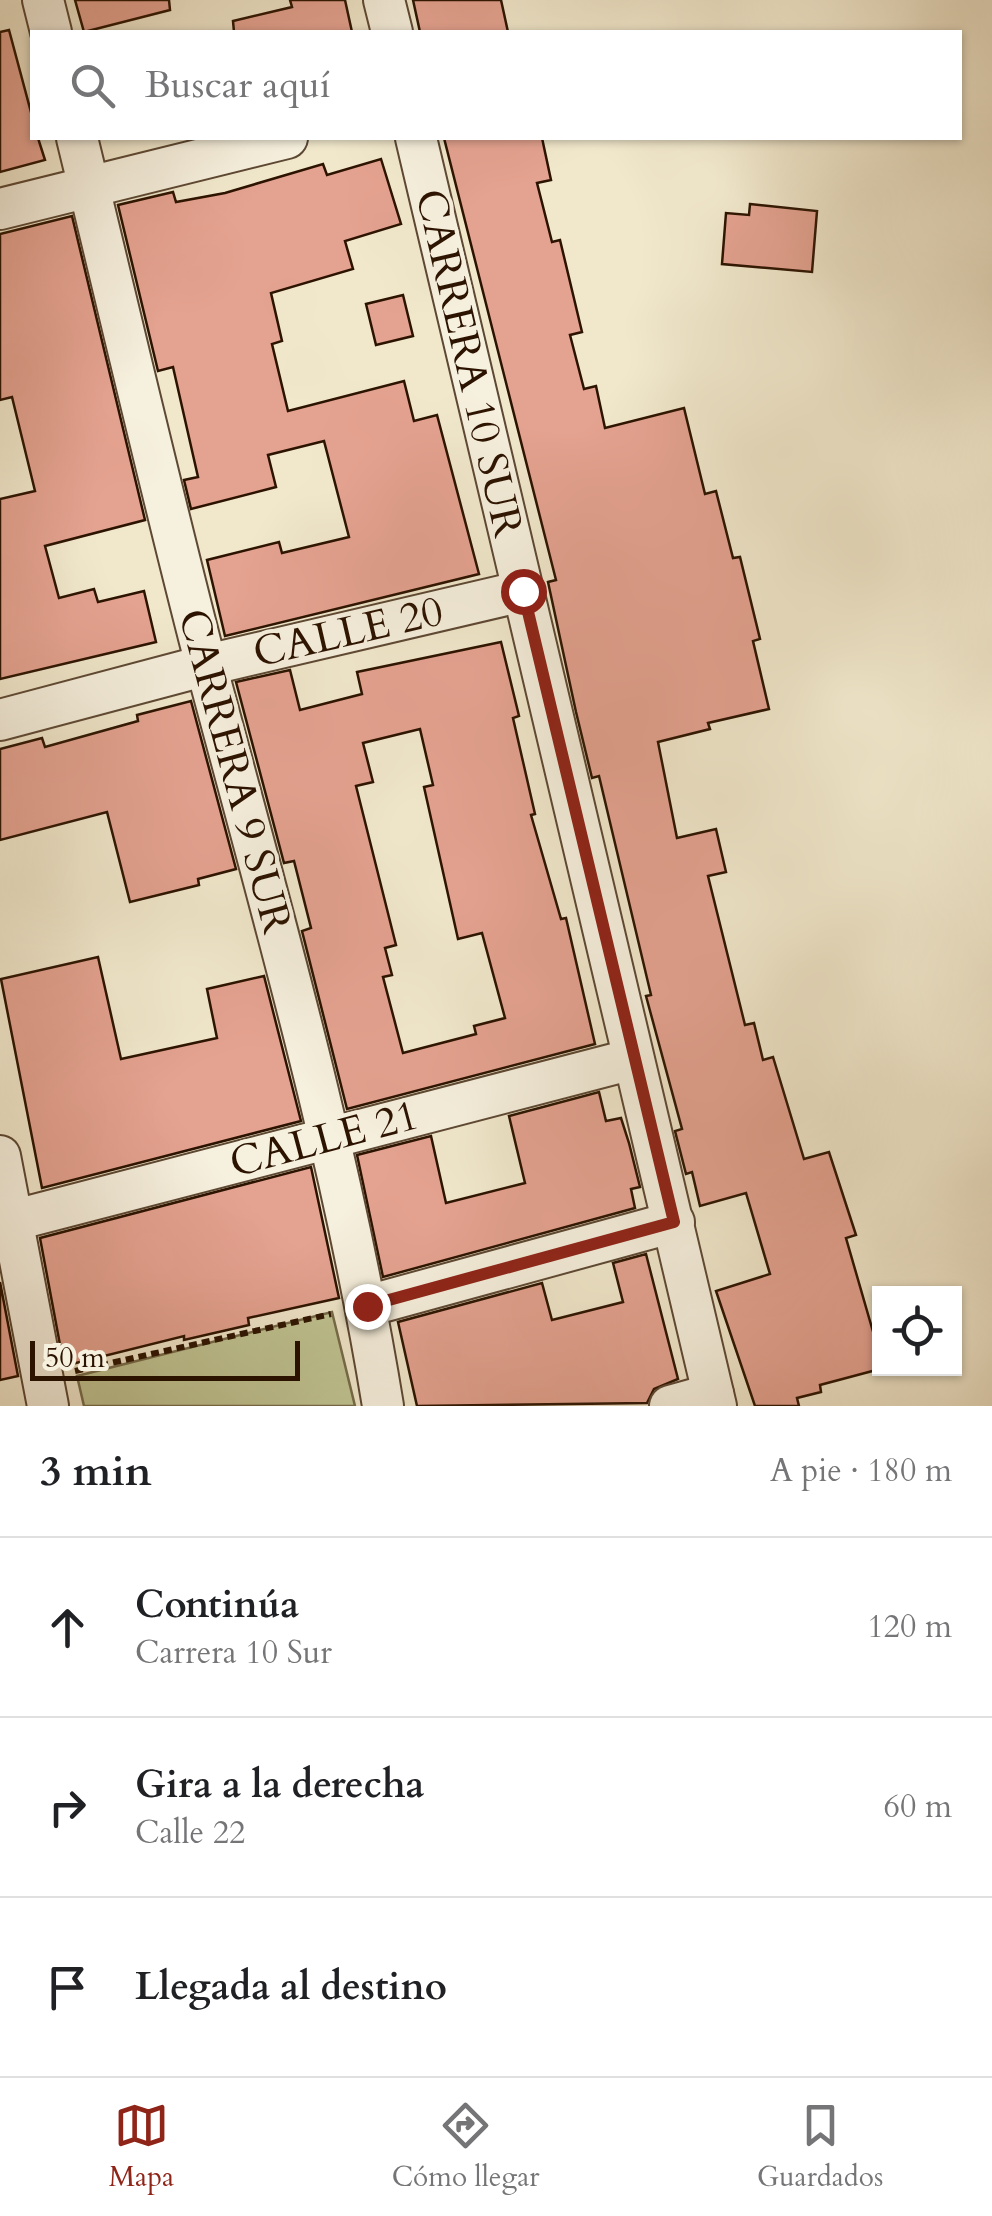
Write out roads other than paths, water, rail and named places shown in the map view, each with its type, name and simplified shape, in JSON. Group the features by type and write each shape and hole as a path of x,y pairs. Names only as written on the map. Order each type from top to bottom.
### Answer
{"street":[{"path":"43,0 50,30"},
{"path":"384,0 392,30"},
{"name":"CARRERA 9 SUR","path":"78,140 206,665 328,1137 367,1306 382,1406"},
{"path":"0,209 279,140"},
{"name":"CARRERA 10 SUR","path":"416,140 714,1400"},
{"name":"CALLE 20","path":"0,720 206,665 523,591"},
{"name":"CALLE 21","path":"15,1220 633,1058"},
{"path":"0,1156 45,1392"},
{"path":"367,1306 674,1222"},
{"path":"670,1406 714,1400"}]}
